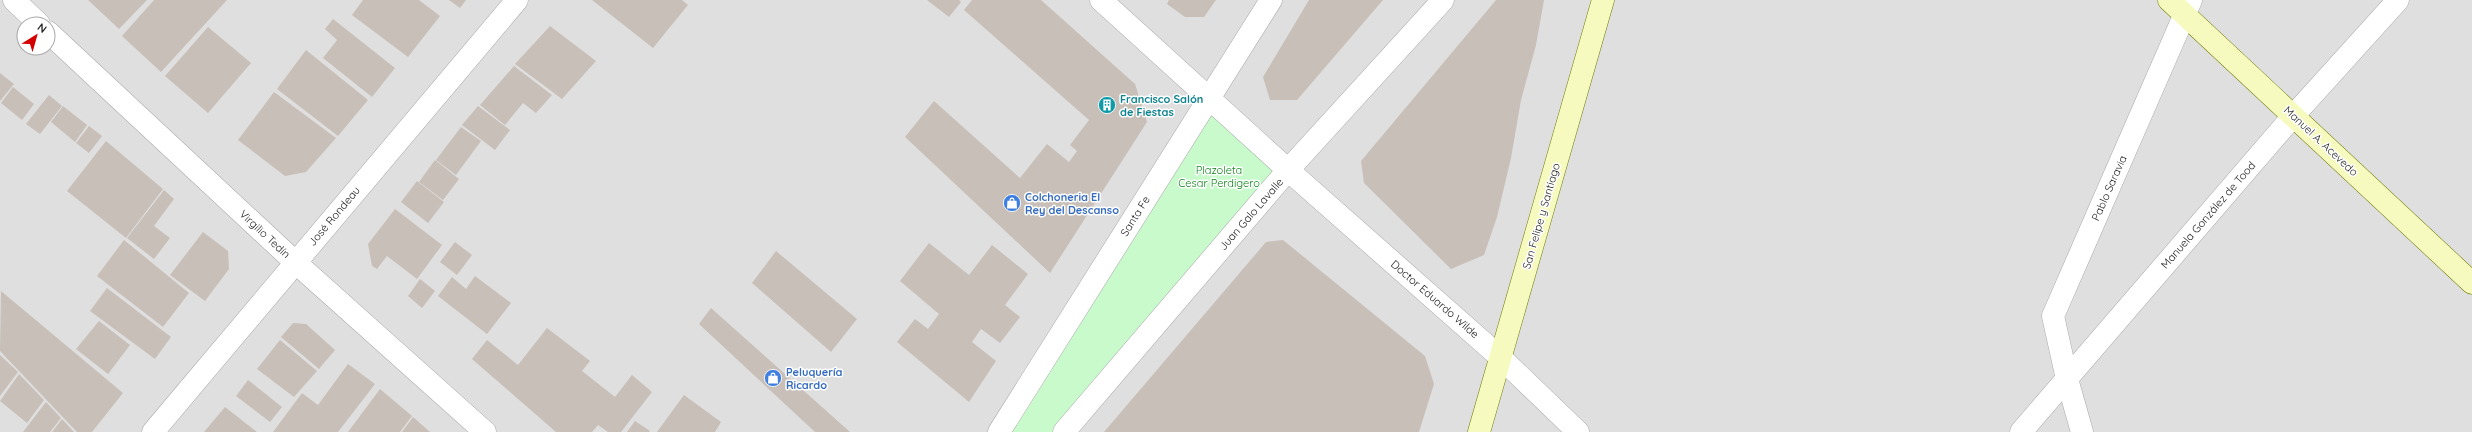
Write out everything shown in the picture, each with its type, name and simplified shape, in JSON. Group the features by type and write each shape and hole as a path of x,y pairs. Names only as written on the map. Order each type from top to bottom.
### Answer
{"street":[{"path":"14,0 31,16"},
{"name":"José Rondeau","path":"153,432 517,0"},
{"name":"Doctor Eduardo Wilde","path":"1101,0 1288,170 1501,358 1578,432"},
{"name":"Santa Fe","path":"999,432 1271,0"},
{"name":"Juan Galo Lavalle","path":"1064,432 1288,170 1443,0"},
{"name":"San Felipe y Santiago","path":"1479,432 1603,0"},
{"name":"Manuel A. Acevedo","path":"2169,0 2188,7 2294,115 2472,283"},
{"name":"Manuela González de Tood","path":"2021,432 2294,115 2398,0"},
{"name":"Pablo Saravia","path":"2082,432 2067,379 2053,316 2188,7"},
{"name":"Virgilio Tedín","path":"56,39 295,262 485,432"}],"shaded area":[{"path":"0,0 2472,0 2472,432 0,432"}],"green space":[{"name":"Plazoleta Cesar Perdigero","path":"1211,104 1282,171 1061,432 1006,432"}],"building":[{"path":"88,0 147,0 119,29"},
{"path":"154,0 227,0 161,72 122,36"},
{"path":"363,0 419,0 440,16 408,57 352,15"},
{"path":"449,0 466,0 460,8"},
{"path":"592,0 682,0 688,5 653,48"},
{"path":"927,0 959,0 961,2 949,17"},
{"path":"972,0 1041,0 1135,84 1147,122 1050,273 905,137 934,101 1020,178 1047,144 1069,162 1077,151 1070,145 1089,120 964,10"},
{"path":"1169,0 1216,0 1204,17 1185,17 1167,4"},
{"path":"1309,0 1383,0 1297,100 1270,100 1263,77"},
{"path":"1496,0 1544,0 1536,45 1521,100 1511,158 1497,217 1484,255 1451,269 1364,183 1361,161"},
{"path":"333,19 395,68 372,97 323,58 337,40 325,29"},
{"path":"550,26 596,61 562,99 515,64"},
{"path":"208,27 251,63 208,113 165,76"},
{"path":"306,50 368,100 338,136 277,89"},
{"path":"514,66 552,95 536,113 523,103 505,125 480,105"},
{"path":"0,73 14,84 0,101"},
{"path":"13,87 34,104 22,120 1,103"},
{"path":"274,92 336,138 306,172 285,176 238,140"},
{"path":"49,95 62,106 40,134 26,124"},
{"path":"63,106 87,125 75,142 51,122"},
{"path":"478,106 510,130 495,150 462,125"},
{"path":"89,126 102,136 89,153 76,143"},
{"path":"461,127 481,141 456,175 436,160"},
{"path":"106,141 163,189 126,238 67,191"},
{"path":"435,160 459,179 443,200 419,182"},
{"path":"417,181 444,202 428,223 401,202"},
{"path":"164,190 174,199 154,226 170,238 154,259 127,238"},
{"path":"395,209 442,245 417,279 387,256 377,269 372,266 368,244"},
{"path":"203,232 228,251 229,269 205,301 170,275"},
{"path":"124,240 189,293 163,327 97,276"},
{"path":"1283,240 1425,356 1434,384 1419,432 1104,432 1266,242"},
{"path":"455,242 472,255 457,275 440,262"},
{"path":"929,243 969,275 992,245 1028,274 1005,305 1020,317 1000,343 981,329 972,342 996,361 969,402 897,342 915,319 928,329 939,314 900,281"},
{"path":"776,251 857,319 831,352 752,283"},
{"path":"475,276 511,303 487,334 438,296 452,277 466,289"},
{"path":"420,279 435,291 422,308 408,296"},
{"path":"107,288 171,337 155,359 90,311"},
{"path":"1,291 123,393 92,432 77,432 0,351"},
{"name":"Peluquería Ricardo","path":"711,308 850,432 815,432 699,324"},
{"path":"99,321 130,345 108,374 76,349"},
{"path":"293,323 306,324 335,350 319,369 281,337"},
{"path":"547,328 590,361 582,371 615,397 632,375 652,392 621,432 608,432 598,425 592,432 556,432 472,359 487,340 518,365"},
{"path":"280,340 317,371 294,397 257,369"},
{"path":"0,355 18,372 0,396"},
{"path":"348,364 375,384 338,432 273,432 302,393 318,405"},
{"path":"19,374 44,400 27,423 0,401"},
{"path":"248,380 282,407 270,422 236,396"},
{"path":"380,389 412,416 400,432 348,432"},
{"path":"684,395 721,422 715,432 657,432"},
{"path":"46,402 61,418 50,432 23,432"},
{"path":"225,407 257,432 204,432"},
{"path":"413,417 430,432 402,432"},
{"path":"62,419 74,432 52,432"},
{"path":"635,421 650,431 627,432"}],"place":[{"name":"Francisco Salón de Fiestas","path":"1107,105"},
{"name":"Colchoneria El Rey del Descanso","path":"1012,203"},
{"name":"Peluquería Ricardo","path":"773,378"}]}
